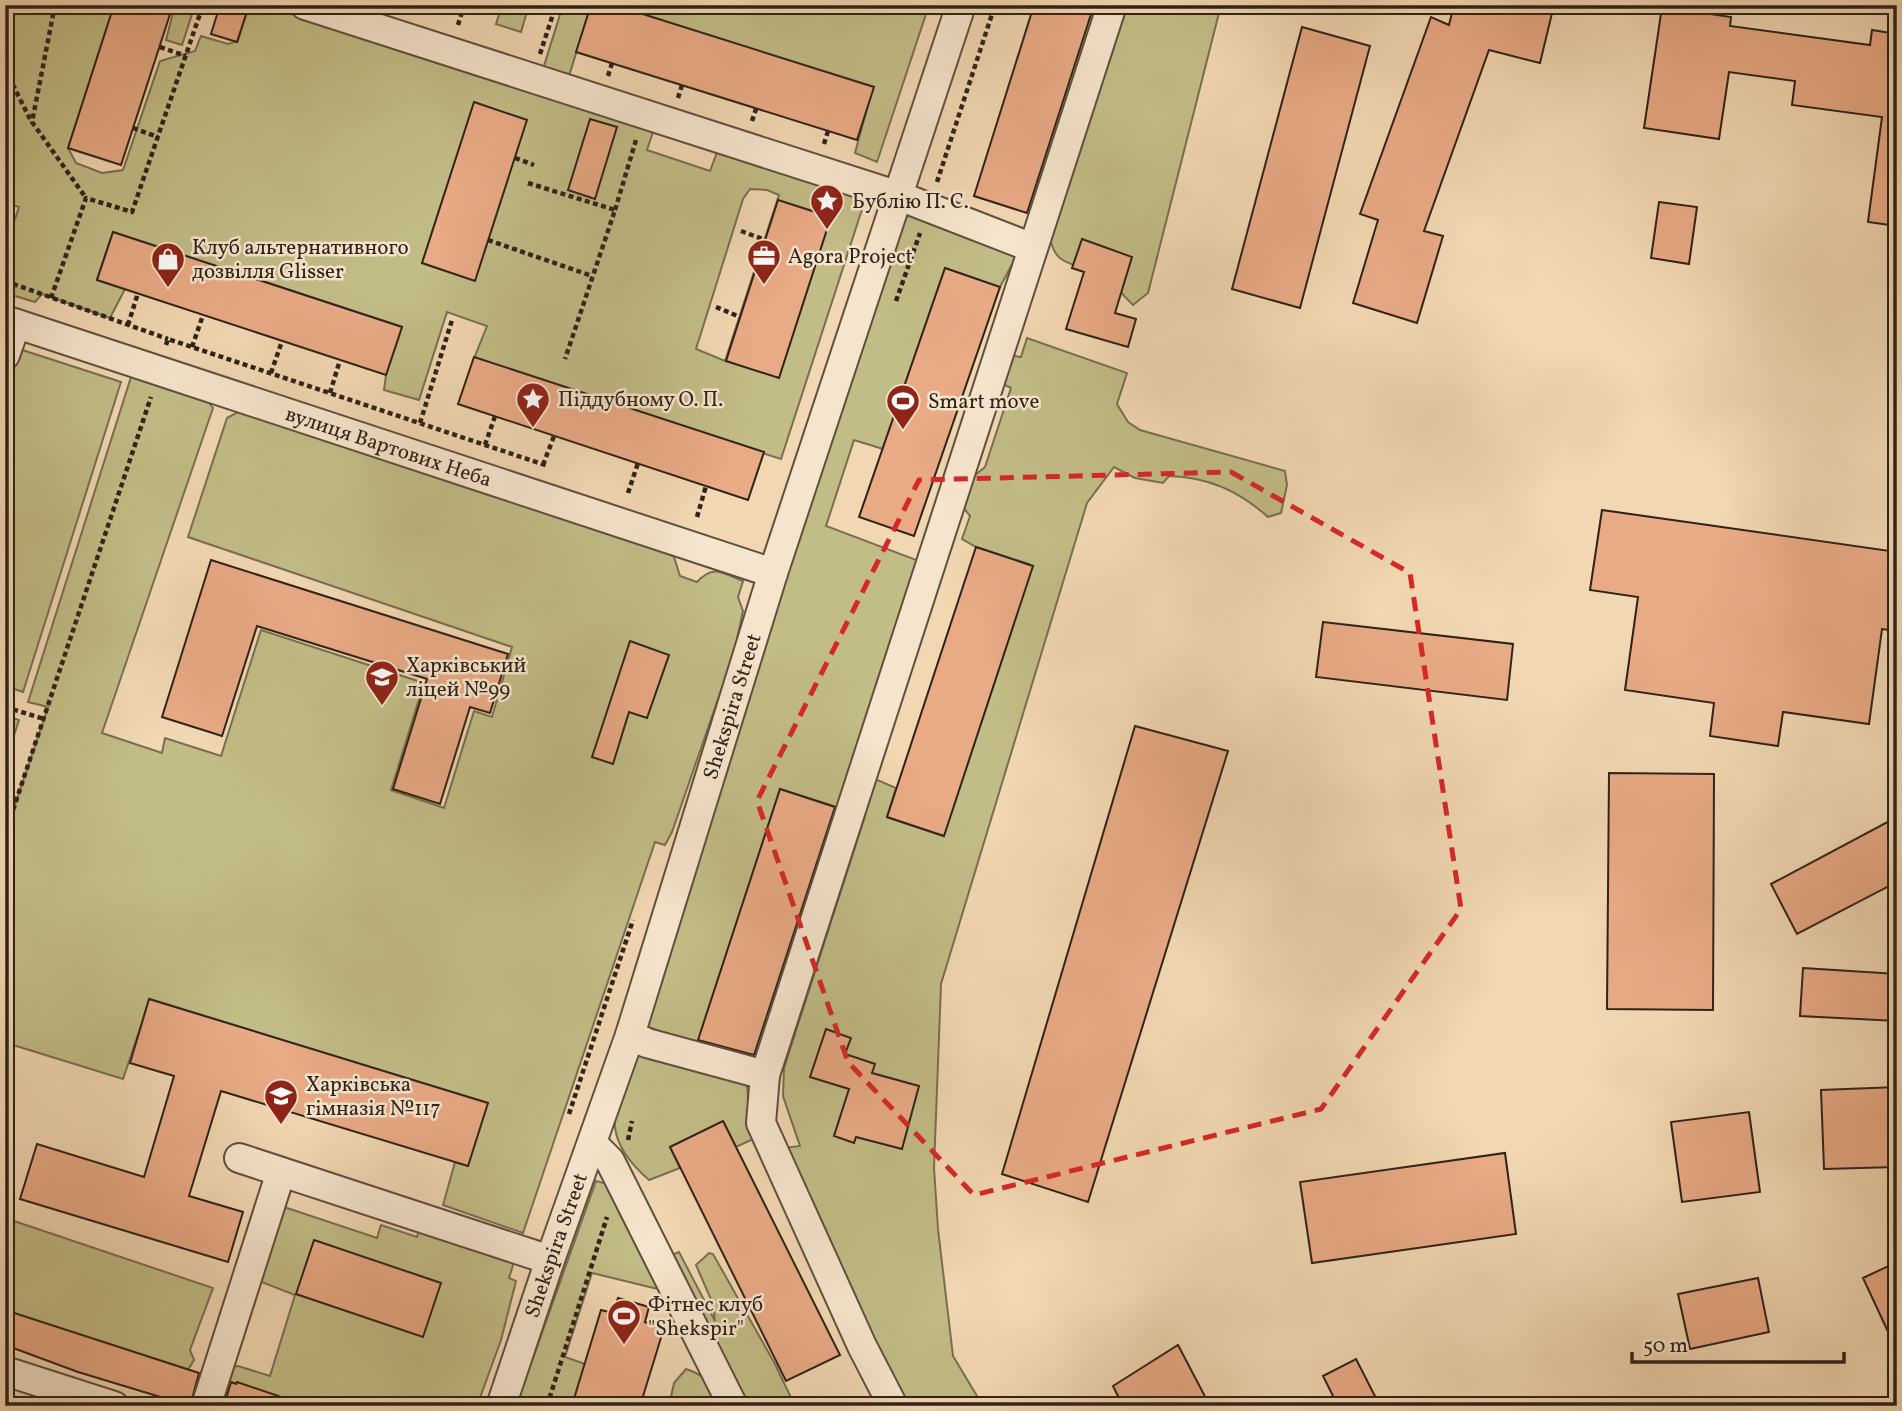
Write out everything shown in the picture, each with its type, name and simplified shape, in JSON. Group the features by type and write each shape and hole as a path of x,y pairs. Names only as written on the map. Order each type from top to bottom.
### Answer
{"street":[{"path":"305,5 899,196 1033,248"},
{"name":"Shekspira Street","path":"501,1406 630,1035 773,573 961,5"},
{"path":"893,1406 862,1346 761,1123 765,1075 1112,5"},
{"path":"5,355 11,322"},
{"name":"вулиця Вартових Неба","path":"11,322 773,573"},
{"path":"630,1035 647,1043 765,1075"},
{"path":"592,1143 610,1161 619,1177 733,1406"},
{"path":"240,1158 550,1260"},
{"path":"206,1406 281,1172"},
{"path":"5,1371 114,1406"}],"path":[{"path":"32,122 55,5"},
{"path":"5,69 32,122 86,198 132,212 202,5"},
{"path":"532,78 556,5"},
{"path":"160,47 186,56"},
{"path":"565,359 644,114"},
{"path":"133,128 158,137"},
{"path":"515,158 534,165"},
{"path":"528,183 615,209"},
{"path":"51,298 86,198"},
{"path":"741,231 765,240"},
{"path":"488,240 593,276"},
{"path":"5,281 168,339"},
{"path":"128,325 138,293"},
{"path":"716,307 740,317"},
{"path":"192,347 203,315"},
{"path":"420,423 452,320"},
{"path":"271,374 282,341"},
{"path":"330,393 340,360"},
{"path":"5,834 160,371"},
{"path":"485,445 495,416"},
{"path":"543,465 554,436"},
{"path":"628,493 638,463"},
{"path":"697,516 706,486"},
{"path":"5,707 44,719"},
{"path":"547,1406 608,1216"}],"highlighted area":[{"path":"1231,472 1410,573 1461,909 1321,1109 974,1195 848,1062 757,801 919,480"}],"shaded area":[{"path":"5,5 114,5 68,148 76,163 102,173 123,170 160,61 195,51 201,36 228,44 238,41 249,5 288,5 655,126 647,150 710,171 719,147 867,194 781,459 473,361 487,326 447,312 419,400 384,390 386,375 402,327 113,232 97,279 125,289 110,318 42,294 35,302 5,293 5,249 19,207 5,202","holes":["750,189 767,190 779,195 725,361 696,349 743,199"]},
{"path":"175,5 195,5 182,45 166,40"},
{"path":"502,5 529,5 521,32 496,24"},
{"path":"563,5 591,5 569,76 543,69"},
{"path":"614,5 929,5 877,162 855,153 873,87"},
{"path":"1124,5 1221,5 1148,293 1133,305 1103,277 1061,259 1052,246 1050,236"},
{"path":"912,214 1018,253 1000,287 945,268 883,449 854,440 826,526 927,564 861,773 896,788 887,817 943,836 1030,573 1029,564 976,547 962,539 970,516 962,506 962,486 985,467 1011,388 1005,385 1002,370 1009,355 1021,357 1027,338 1127,373 1117,404 1128,422 1140,430 1285,471 1287,485 1281,513 1268,517 1246,500 1210,483 1169,476 1163,483 1135,478 1114,467 1087,503 941,984 934,1168 938,1229 953,1356 983,1406 901,1406 776,1149 800,1146 783,1096 784,1068 865,816 780,789 698,1042 674,1037 639,1023 902,219"},
{"path":"10,346 121,382 23,692 5,686 5,360"},
{"name":"Харківський ліцей №99","path":"131,377 209,403 213,408 102,733 162,753 165,738 221,756 261,630 424,683 391,790 444,808 474,711 492,717 512,647 188,537 227,418 238,412 664,551 674,557 680,576 697,582 713,572 724,573 743,581 738,597 743,611 734,653 672,832 665,845 655,842 523,1233 443,1205 455,1162 468,1166 487,1103 150,999 123,1079 13,1045 5,1060 5,834 48,707 28,702"},
{"path":"5,715 19,720 5,762"},
{"path":"632,1051 747,1084 749,1113 760,1136 736,1147 723,1121 670,1147 680,1168 649,1180 622,1149 616,1134 616,1105"},
{"path":"596,1181 612,1185 666,1291 592,1273 565,1357 585,1364 586,1406 516,1406"},
{"path":"278,1205 377,1238 381,1225 417,1237 419,1230 514,1262 509,1278 516,1281 501,1340 477,1406 229,1405 217,1391 225,1367 238,1366 270,1376 295,1295 254,1279"},
{"path":"5,1218 213,1288 190,1350 194,1360 188,1370 5,1328"},
{"path":"679,1252 715,1321 713,1304 696,1265 709,1253 713,1254 775,1364 795,1406 742,1406 669,1256"},
{"path":"686,1369 708,1382 721,1406 669,1406 674,1383"}],"building":[{"path":"114,5 173,5 121,165 68,148"},
{"path":"220,5 249,5 237,42 211,34"},
{"path":"591,5 614,5 874,87 857,140 576,52"},
{"path":"1034,5 1094,5 1027,213 974,196"},
{"path":"1454,5 1554,5 1540,63 1489,50 1424,231 1443,236 1417,323 1353,303 1378,220 1360,214 1431,17 1449,25"},
{"path":"1662,7 1731,17 1730,26 1870,45 1872,30 1897,34 1897,226 1868,222 1882,117 1792,105 1795,81 1729,72 1719,139 1644,128"},
{"path":"1302,27 1370,46 1300,308 1232,289"},
{"path":"474,102 527,120 475,281 422,263"},
{"path":"590,119 617,127 595,199 568,190"},
{"path":"778,200 831,217 779,378 726,361"},
{"path":"1659,202 1697,207 1689,264 1651,258"},
{"path":"113,232 402,327 386,375 97,280"},
{"path":"1082,239 1132,257 1115,313 1136,319 1128,347 1066,329 1084,272 1072,268"},
{"path":"945,268 1000,287 914,536 859,517"},
{"path":"474,357 764,452 748,500 458,404"},
{"path":"1602,510 1897,552 1897,631 1882,629 1869,724 1783,712 1778,746 1710,736 1714,703 1625,690 1638,597 1590,590"},
{"path":"976,547 1033,566 944,836 887,817"},
{"path":"211,560 508,654 490,713 470,707 440,804 393,789 427,679 257,626 222,736 162,717"},
{"path":"1323,622 1513,644 1507,700 1316,677"},
{"path":"630,641 669,655 647,718 629,712 613,764 592,757"},
{"path":"1135,726 1228,751 1088,1202 1002,1174"},
{"path":"1609,773 1714,774 1713,1010 1607,1009"},
{"path":"780,789 835,807 754,1055 698,1040"},
{"path":"1897,817 1897,882 1797,934 1771,884"},
{"path":"1803,968 1897,974 1897,1021 1800,1016"},
{"path":"149,999 488,1103 468,1166 221,1091 189,1196 243,1212 228,1262 20,1199 37,1144 144,1177 174,1076 130,1063"},
{"path":"826,1029 851,1038 845,1054 875,1064 872,1073 919,1086 902,1149 856,1137 854,1143 834,1136 849,1089 810,1077"},
{"path":"1897,1087 1897,1167 1824,1169 1821,1090"},
{"path":"1749,1112 1760,1192 1682,1202 1671,1122"},
{"path":"723,1121 840,1355 786,1381 670,1147"},
{"path":"1505,1153 1516,1234 1312,1263 1300,1182"},
{"path":"314,1240 441,1283 423,1337 296,1294"},
{"path":"1897,1262 1897,1351 1863,1278"},
{"path":"1758,1278 1769,1332 1690,1349 1678,1294"},
{"name":"Фітнес клуб \"Shekspir\"","path":"618,1298 649,1307 645,1322 664,1328 640,1406 586,1406 573,1402 601,1310 613,1313"},
{"path":"5,1310 199,1373 190,1406 78,1372 5,1345"},
{"path":"1178,1345 1210,1406 1123,1406 1113,1386"},
{"path":"1356,1359 1380,1406 1338,1406 1323,1376"},
{"path":"231,1382 296,1402 296,1406 224,1406"}],"place":[{"name":"Бублію П. С.","path":"827,231"},
{"name":"Agora Project","path":"764,286"},
{"name":"Клуб альтернативного дозвілля Glisser","path":"168,289"},
{"name":"Піддубному О. П.","path":"533,429"},
{"name":"Smart move","path":"903,431"},
{"name":"Харківський ліцей №99","path":"382,707"},
{"name":"Харківська гімназія №117","path":"281,1126"},
{"name":"Фітнес клуб \"Shekspir\"","path":"624,1346"}]}
